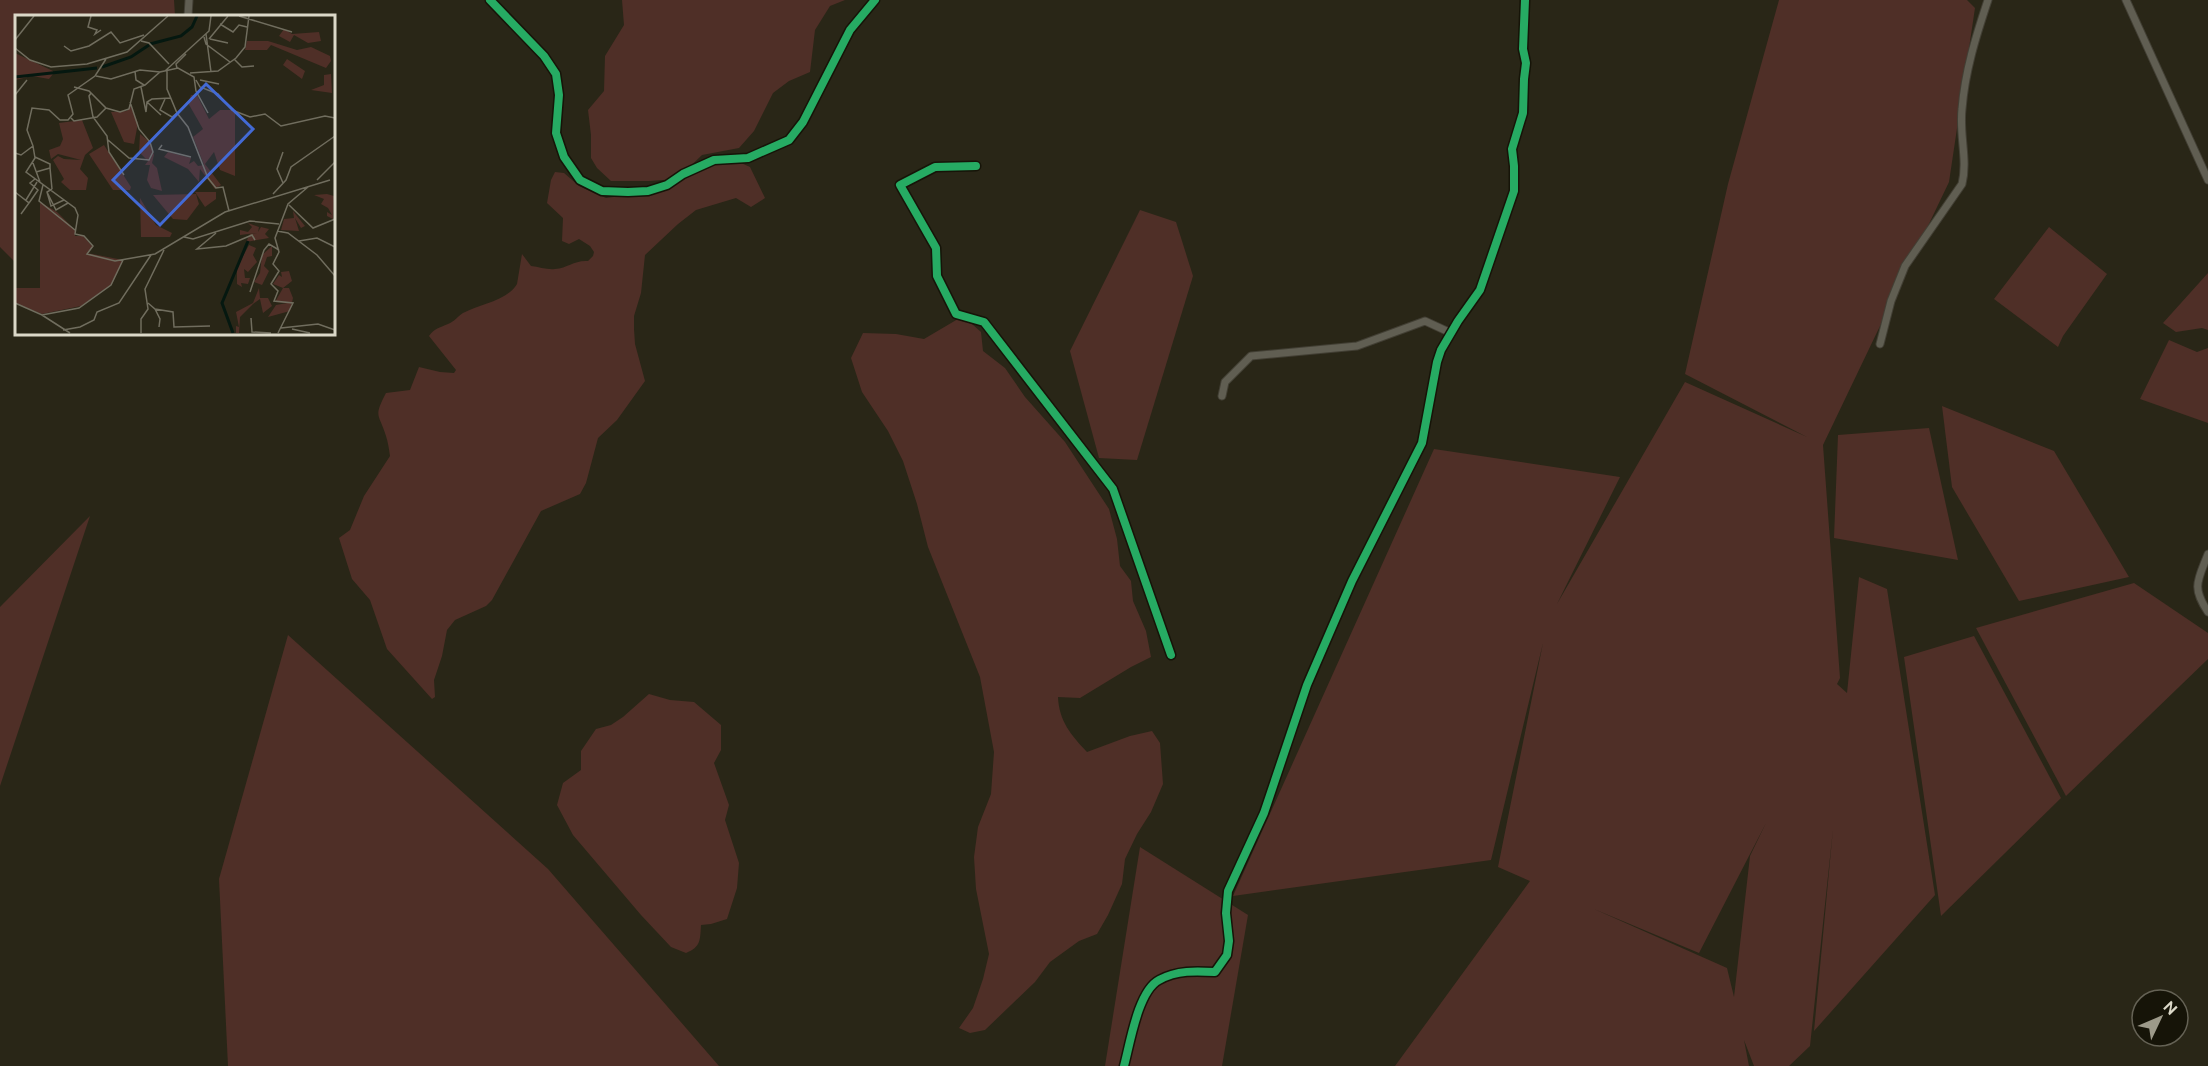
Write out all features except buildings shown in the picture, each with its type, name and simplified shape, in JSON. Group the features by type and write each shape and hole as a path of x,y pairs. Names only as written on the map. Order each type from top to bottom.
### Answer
{"street":[{"path":"188,15 189,0"},
{"path":"490,0 544,56 556,74 559,95 556,133 564,158 580,180 602,191 628,192 648,191 667,185 714,160 748,158 789,140 803,122 850,30 875,0"},
{"path":"1124,1066 1140,1010 1149,988 1158,980 1172,975 1189,971 1215,972 1227,956 1228,891 1264,813 1308,685 1352,581 1422,442 1441,350 1480,291 1514,191 1512,149 1523,112 1526,63 1523,49 1525,0"},
{"path":"1880,344 1891,301 1905,267 1962,184 1965,172 1962,110 1971,51 1988,0"},
{"path":"2126,0 2208,180"},
{"path":"976,166 935,167 900,185 936,248 937,276 956,314 984,322 1113,489 1171,655"},
{"path":"1222,396 1225,382 1251,356 1357,346 1425,321 1451,333"},
{"path":"2208,554 2198,581 2197,594 2208,612"}],"shaded area":[{"path":"0,0 174,0 175,15 15,15 15,262 0,247"},
{"path":"622,0 845,0 830,6 815,30 810,72 789,81 773,93 754,131 739,148 702,155 677,179 611,181 597,168 591,158 588,110 604,91 605,56 624,25"},
{"path":"1779,0 1967,0 1975,8 1949,182 1823,445 1840,678 1837,684 1847,693 1859,577 1887,589 1935,895 1814,1031 1833,829 1810,1046 1789,1066 1754,1066 1744,1040 1749,1066 1395,1066 1530,881 1498,867 1543,643 1491,860 1233,896 1434,449 1620,477 1557,604 1685,382 1807,437 1685,374 1728,184","holes":["1766,823 1750,856 1734,997 1727,968 1594,909 1699,953"]},
{"path":"739,162 750,167 765,198 751,207 736,198 696,210 645,255 641,293 634,316 634,329 635,344 645,381 617,420 598,438 586,483 580,494 541,511 492,600 486,606 455,620 447,630 434,680 435,697 432,699 387,649 370,600 352,579 339,538 350,530 364,496 390,456 387,438 378,415 386,393 410,390 419,367 454,373 456,370 429,336 463,313 500,298 513,290 517,284 522,254 531,266 552,269 588,261 593,256 594,252 590,246 579,239 569,244 562,241 563,218 547,203 551,180 555,172 564,173 579,186 606,198 628,195 647,196 666,190 682,178 716,163"},
{"path":"1140,210 1176,222 1193,276 1137,460 1099,458 1070,351"},
{"path":"2049,227 2107,274 2063,336 2058,347 1994,299"},
{"path":"2208,273 2208,330 2202,328 2176,332 2163,323"},
{"path":"963,316 981,332 983,351 1005,368 1025,397 1065,442 1109,509 1117,539 1120,566 1131,581 1133,601 1146,631 1151,657 1080,698 1058,697 1063,720 1087,752 1130,736 1152,731 1160,743 1163,784 1151,812 1125,859 1122,884 1097,934 1079,941 1050,962 1035,982 985,1030 970,1033 959,1028 973,1008 989,954 976,889 974,857 978,827 991,794 994,752 980,677 928,547 903,461 888,431 862,392 851,358 863,333 896,334 924,339"},
{"path":"2169,340 2197,352 2208,348 2208,423 2140,399"},
{"path":"1942,406 2054,451 2129,577 2019,601 1952,487"},
{"path":"1929,428 1958,560 1834,538 1838,435"},
{"path":"90,516 0,786 0,607"},
{"path":"2134,583 2208,633 2208,659 2066,796 1976,628"},
{"path":"288,635 548,869 719,1066 228,1066 219,879"},
{"path":"1974,636 2061,798 1941,916 1904,657"},
{"path":"649,694 670,700 694,702 721,725 721,750 714,763 729,805 725,820 739,863 737,888 727,919 701,925 699,942 695,948 686,953 671,947 641,915 573,835 557,805 563,783 581,770 581,751 596,729 611,725"},
{"path":"1140,847 1248,915 1222,1066 1105,1066"}],"cycle path":[{"path":"490,0 544,56 556,74 559,95 556,133 564,157 580,180 602,191 628,192 648,191 667,185 683,174 714,160 748,158 789,140 803,122 850,30 875,0"},
{"path":"1124,1066 1140,1006 1152,986 1159,980 1180,973 1215,972 1227,955 1228,891 1264,813 1307,685 1352,581 1422,443 1441,350 1480,290 1514,191 1512,149 1523,113 1526,63 1523,49 1525,0"},
{"path":"976,166 935,167 900,185 936,248 937,276 956,314 984,322 1113,489 1171,655"}]}
